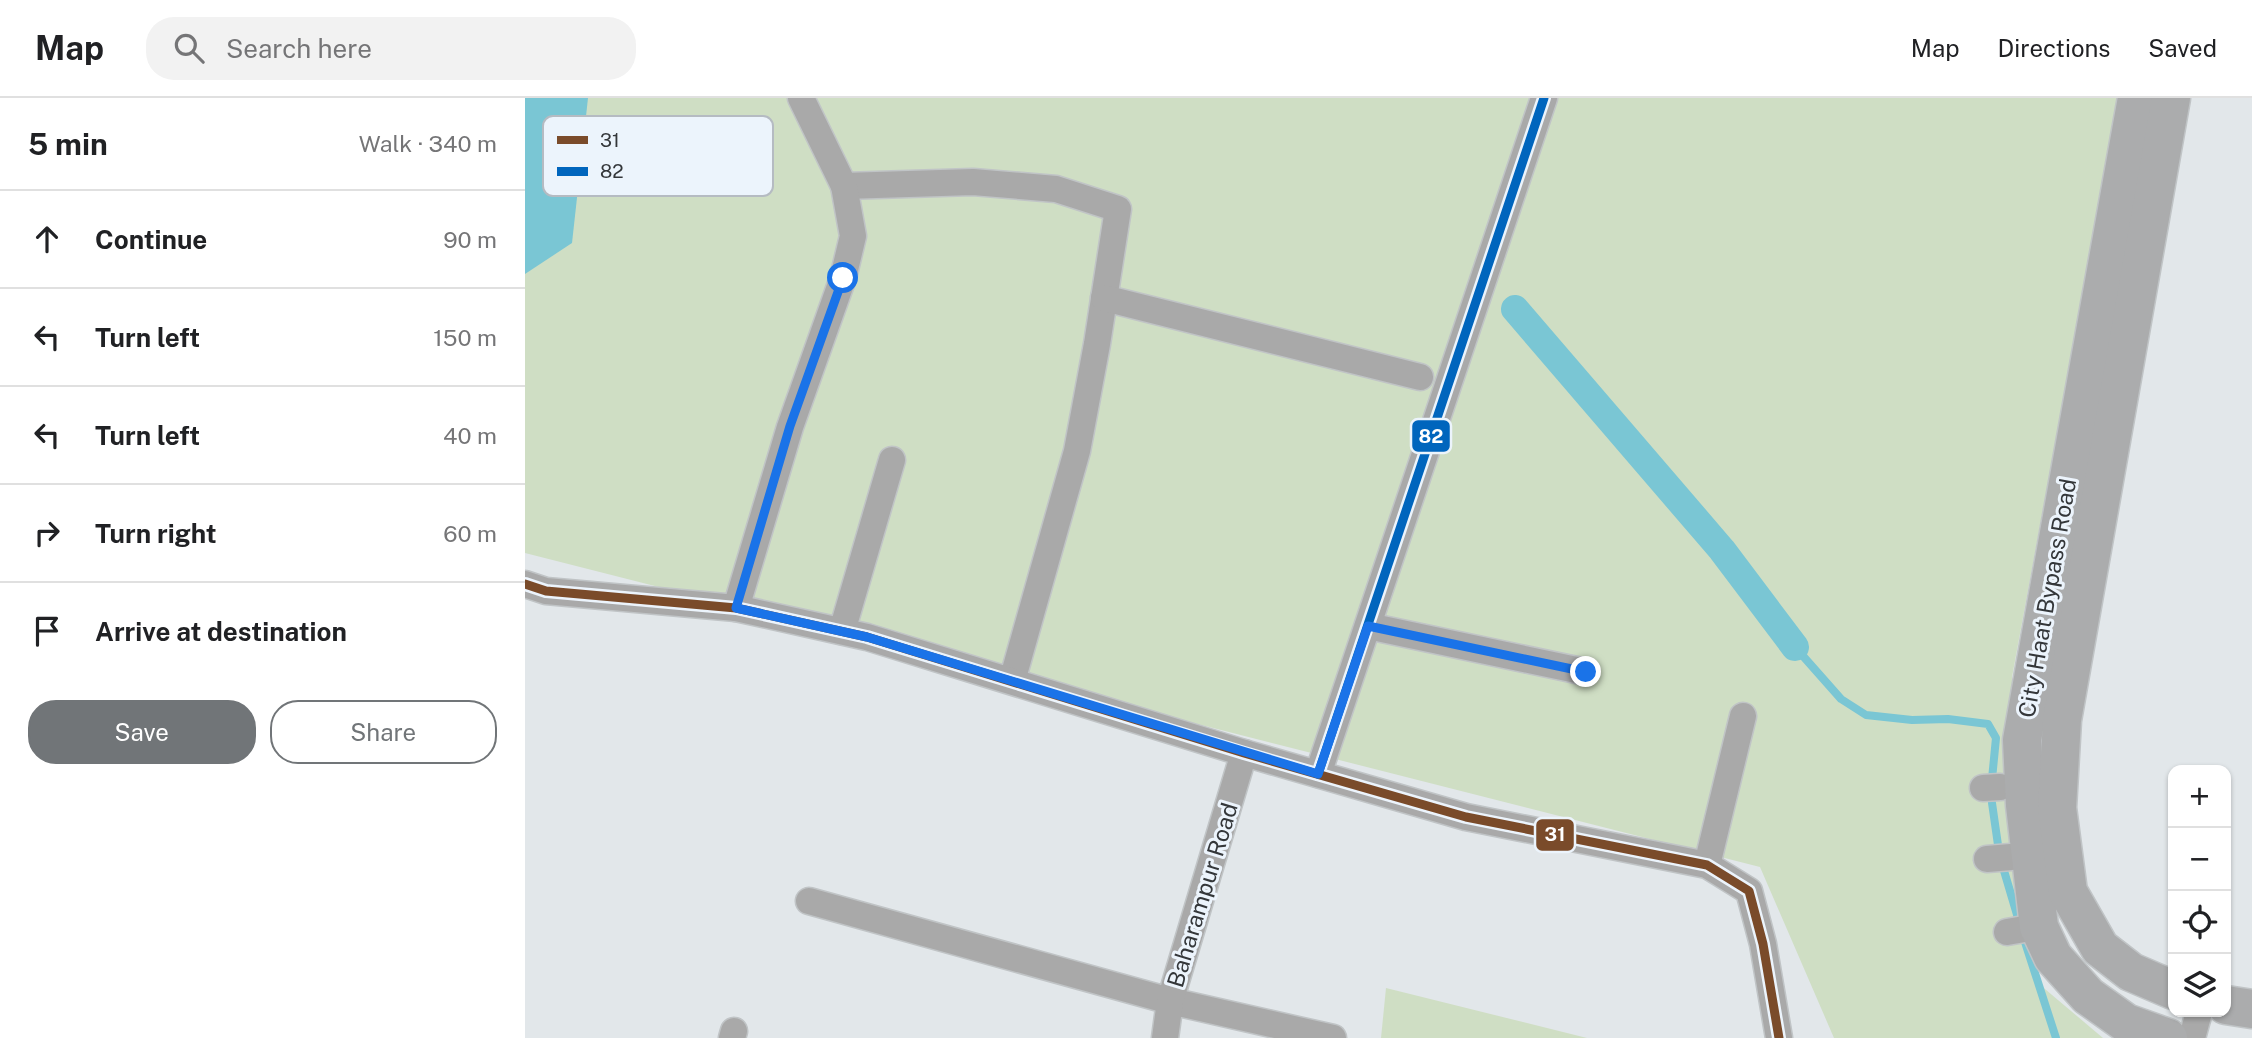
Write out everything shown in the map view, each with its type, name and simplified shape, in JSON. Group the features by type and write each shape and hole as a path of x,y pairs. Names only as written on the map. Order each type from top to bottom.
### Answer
{"main road":[{"name":"City Haat Bypass Road","path":"2137,98 2022,740 2025,805 2039,927 2053,957 2088,996 2126,1023 2168,1038"},
{"name":"City Haat Bypass Road","path":"2168,988 2131,972 2100,948 2068,892 2057,808 2062,720 2171,98"},
{"path":"2231,1006 2252,1009"}],"street":[{"path":"736,608 790,426 846,269 853,236 843,186 801,98"},
{"path":"1318,774 1544,98"},
{"path":"843,186 973,181 1056,188 1118,209 1077,451 1012,681"},
{"path":"1104,298 1420,377"},
{"path":"842,631 892,460"},
{"path":"525,584 547,591 736,608 842,631 1466,817 1707,866 1749,891 1763,944 1779,1038"},
{"path":"1368,626 1586,672"},
{"path":"1707,866 1743,716"},
{"name":"Baharampur Road","path":"1165,1038 1170,1001 1244,753"},
{"path":"809,901 1170,1001 1333,1038"},
{"path":"2192,1038 2198,1017"}],"green space":[{"path":"525,98 2119,98 2012,677 2039,984 2103,1038 1834,1038 1760,867 525,553"},
{"path":"1386,988 1587,1038 1381,1038"}],"water":[{"path":"525,98 588,98 586,116 543,116 543,196 577,196 572,243 525,274"}],"waterway":[{"path":"1515,309 1722,550 1795,647"},
{"path":"1795,647 1841,699 1866,715 1988,724 1996,738 1992,779"},
{"path":"1992,803 1998,845"},
{"path":"2002,864 2018,918"},
{"path":"2023,936 2056,1038"}],"transit line":[{"name":"82","path":"1318,774 1544,98"},
{"name":"31","path":"525,584 546,591 736,608 867,637 1244,753 1466,817 1707,865 1749,891 1763,944 1779,1038"}],"route":[{"path":"843,278 790,426 736,608 867,637 1318,774 1368,626 1586,672"}]}
